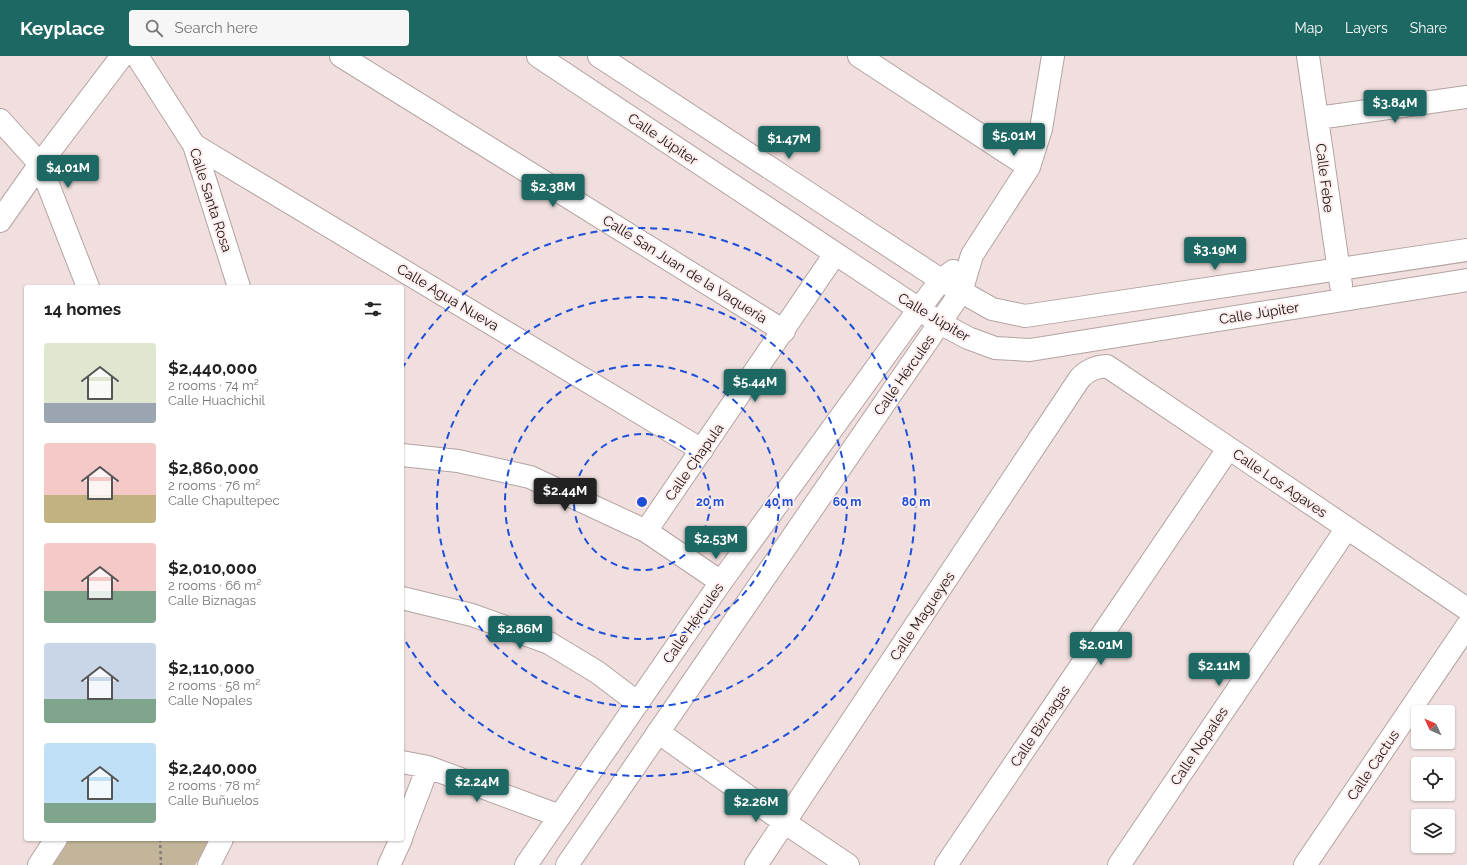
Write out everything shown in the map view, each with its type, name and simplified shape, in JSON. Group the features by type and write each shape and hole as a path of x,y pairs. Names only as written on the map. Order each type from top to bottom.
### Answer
{"street":[{"path":"0,221 40,164 122,56"},
{"name":"Calle Santa Rosa","path":"138,56 194,145 238,285"},
{"name":"Calle San Juan de la Vaquería","path":"341,56 784,331"},
{"name":"Calle Júpiter","path":"538,56 940,323 968,338 995,348 1030,350 1467,280"},
{"path":"599,56 941,280 992,309 1025,316 1467,250"},
{"path":"859,56 1029,167"},
{"name":"Calle Hércules","path":"567,865 961,292 972,255 1029,167 1041,129 1053,56"},
{"name":"Calle Febe","path":"1308,56 1318,118 1338,270 1344,300"},
{"path":"1318,118 1467,97"},
{"path":"0,120 40,164 87,285"},
{"name":"Calle Agua Nueva","path":"194,145 702,450"},
{"name":"Calle Chapula","path":"646,531 784,331 835,254"},
{"name":"Calle Hércules","path":"526,865 721,582 919,309 941,280 972,255"},
{"path":"1088,306 1092,340"},
{"name":"Calle Los Agaves","path":"1090,370 1100,366 1107,366 1467,609"},
{"name":"Calle Magueyes","path":"756,865 1080,378 1090,370"},
{"name":"Calle Biznagas","path":"946,865 1228,449"},
{"path":"404,455 458,461 530,477 646,531 721,582"},
{"name":"Calle Nopales","path":"1119,865 1346,528"},
{"path":"404,598 472,615 549,643 597,672 638,703"},
{"name":"Calle Cactus","path":"1305,865 1467,626"},
{"path":"658,732 784,822 848,865"},
{"path":"404,762 428,767 560,816"},
{"path":"404,830 428,767"},
{"path":"39,865 55,841"},
{"path":"209,865 221,841"},
{"path":"389,865 400,841"}],"path":[{"path":"160,841 161,865"}],"shaded area":[{"path":"69,841 211,841 195,865 53,865"}]}
